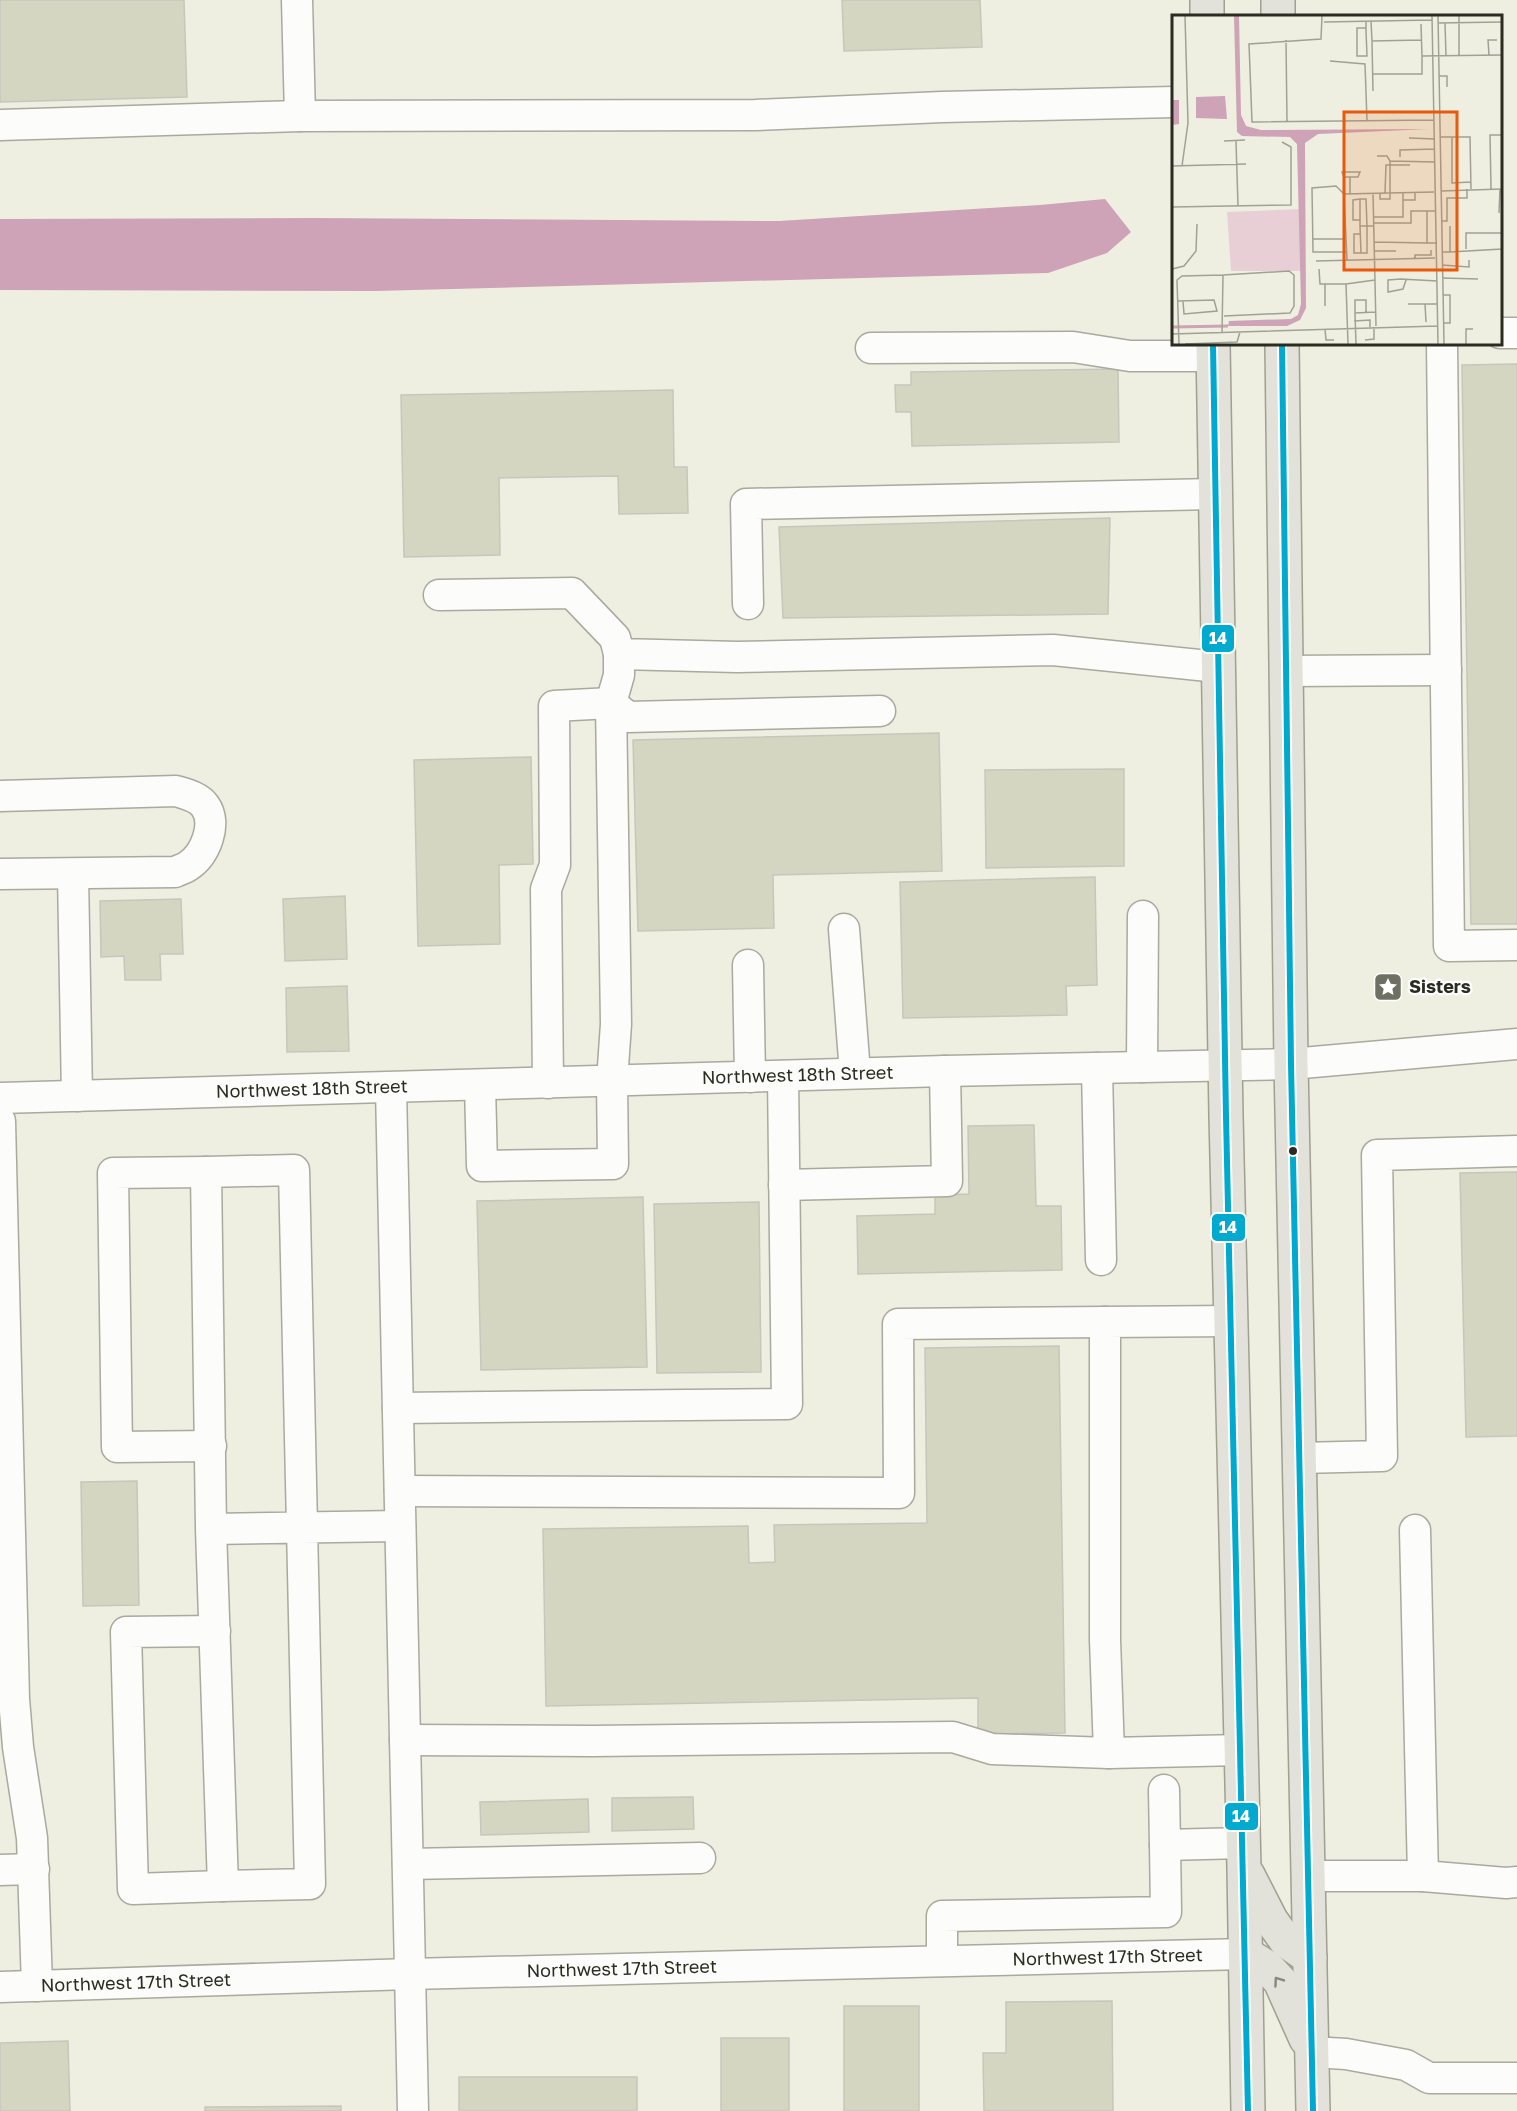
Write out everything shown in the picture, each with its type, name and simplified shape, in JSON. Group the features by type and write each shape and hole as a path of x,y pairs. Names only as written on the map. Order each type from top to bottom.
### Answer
{"main road":[{"path":"1279,347 1287,671 1291,1064 1313,2111"},
{"path":"1213,350 1225,1066 1248,2111"},
{"path":"1244,1856 1271,1920 1286,1941 1310,1958"},
{"path":"1246,1954 1268,1967 1280,1980 1312,2052"}],"street":[{"path":"297,0 300,116"},
{"path":"0,125 300,116 755,115 942,107 1172,102"},
{"path":"1442,345 1449,946 1517,945"},
{"path":"871,348 1073,348 1130,356 1213,350"},
{"path":"748,604 746,504 1215,494"},
{"path":"439,595 572,593 615,638 619,654 619,675 611,703 616,1024 612,1081 613,1164 482,1166 480,1085"},
{"path":"619,654 738,657 1053,650 1218,667"},
{"path":"1287,671 1446,670"},
{"path":"548,1083 546,889 555,865 554,706 611,703 628,717 880,711"},
{"path":"0,796 176,791 197,798 206,806 210,818 207,838 199,856 188,866 175,872 0,874"},
{"path":"73,874 77,1096"},
{"path":"1142,1067 1143,916"},
{"path":"844,929 855,1073"},
{"path":"748,965 750,1077"},
{"name":"Northwest 18th Street","path":"0,1098 855,1073 1291,1064 1517,1044"},
{"path":"1097,1068 1101,1260"},
{"path":"784,1185 947,1181 945,1071"},
{"path":"398,1408 787,1404 783,1076"},
{"path":"391,1088 413,2111"},
{"path":"0,1121 7,1699 18,1747 32,1838 37,1986"},
{"path":"1300,1458 1382,1456 1377,1155 1517,1151"},
{"path":"211,1446 117,1447 113,1173 294,1170 309,1884 133,1889 126,1632 215,1631"},
{"path":"206,1172 212,1529 223,1886"},
{"path":"400,1491 899,1493 898,1324 1231,1321"},
{"path":"1105,1322 1105,1640 1109,1753"},
{"path":"212,1529 400,1526"},
{"path":"1415,1530 1422,1876"},
{"path":"405,1740 953,1737 992,1749 1109,1753 1241,1750"},
{"path":"942,1961 942,1916 1166,1912 1164,1790"},
{"path":"1166,1845 1244,1856"},
{"path":"408,1864 699,1858"},
{"path":"0,1870 34,1869"},
{"path":"1308,1876 1422,1876 1517,1882"},
{"name":"Northwest 17th Street","path":"0,1987 410,1974 1246,1954"},
{"path":"1312,2052 1346,2054 1406,2065 1429,2078 1517,2078"}],"shaded area":[{"path":"1105,199 1131,232 1107,253 1048,273 375,291 0,290 0,219 312,218 779,221"}],"building":[{"path":"0,0 184,0 187,97 0,102"},
{"path":"842,0 980,0 982,47 844,51"},
{"path":"1517,364 1517,924 1471,924 1462,365"},
{"path":"1118,369 1119,442 912,446 911,412 896,412 895,385 911,385 911,372"},
{"path":"673,390 674,467 687,467 688,513 619,514 618,476 499,478 500,555 404,557 401,395"},
{"path":"1110,518 1108,614 783,618 779,527"},
{"path":"939,733 942,871 773,875 774,928 638,931 633,740"},
{"path":"531,757 533,864 499,865 500,944 418,946 414,760"},
{"path":"1124,769 1124,866 986,868 985,770"},
{"path":"1095,877 1097,985 1066,986 1067,1015 903,1018 900,882"},
{"path":"345,896 347,959 285,961 283,899"},
{"path":"181,899 183,954 160,954 161,980 125,980 124,956 101,957 100,901"},
{"path":"347,986 349,1051 287,1052 286,988"},
{"path":"1034,1125 1036,1206 1061,1206 1062,1270 858,1274 857,1216 935,1214 935,1195 969,1194 968,1126"},
{"path":"1517,1172 1517,1436 1466,1437 1460,1173"},
{"path":"643,1197 647,1367 481,1370 477,1201"},
{"path":"759,1202 761,1372 657,1373 654,1204"},
{"path":"1059,1346 1065,1733 978,1734 978,1698 546,1706 543,1529 748,1526 749,1563 775,1562 774,1525 927,1523 925,1348"},
{"path":"137,1481 139,1605 83,1606 81,1482"},
{"path":"693,1797 694,1829 612,1831 612,1798"},
{"path":"588,1799 589,1832 481,1835 480,1802"},
{"path":"1112,2001 1113,2111 984,2111 983,2053 1006,2053 1006,2002"},
{"path":"844,2006 919,2006 919,2111 844,2111"},
{"path":"721,2038 789,2038 789,2111 721,2111"},
{"path":"68,2041 70,2111 0,2111 0,2043"},
{"path":"459,2077 637,2077 637,2111 459,2111"},
{"path":"341,2106 341,2111 205,2111 205,2107"}],"transit line":[{"name":"14","path":"1213,345 1226,1116 1248,2111"},
{"name":"14","path":"1282,345 1291,1064 1313,2111"}],"place":[{"name":"Sisters","path":"1388,987"}]}
